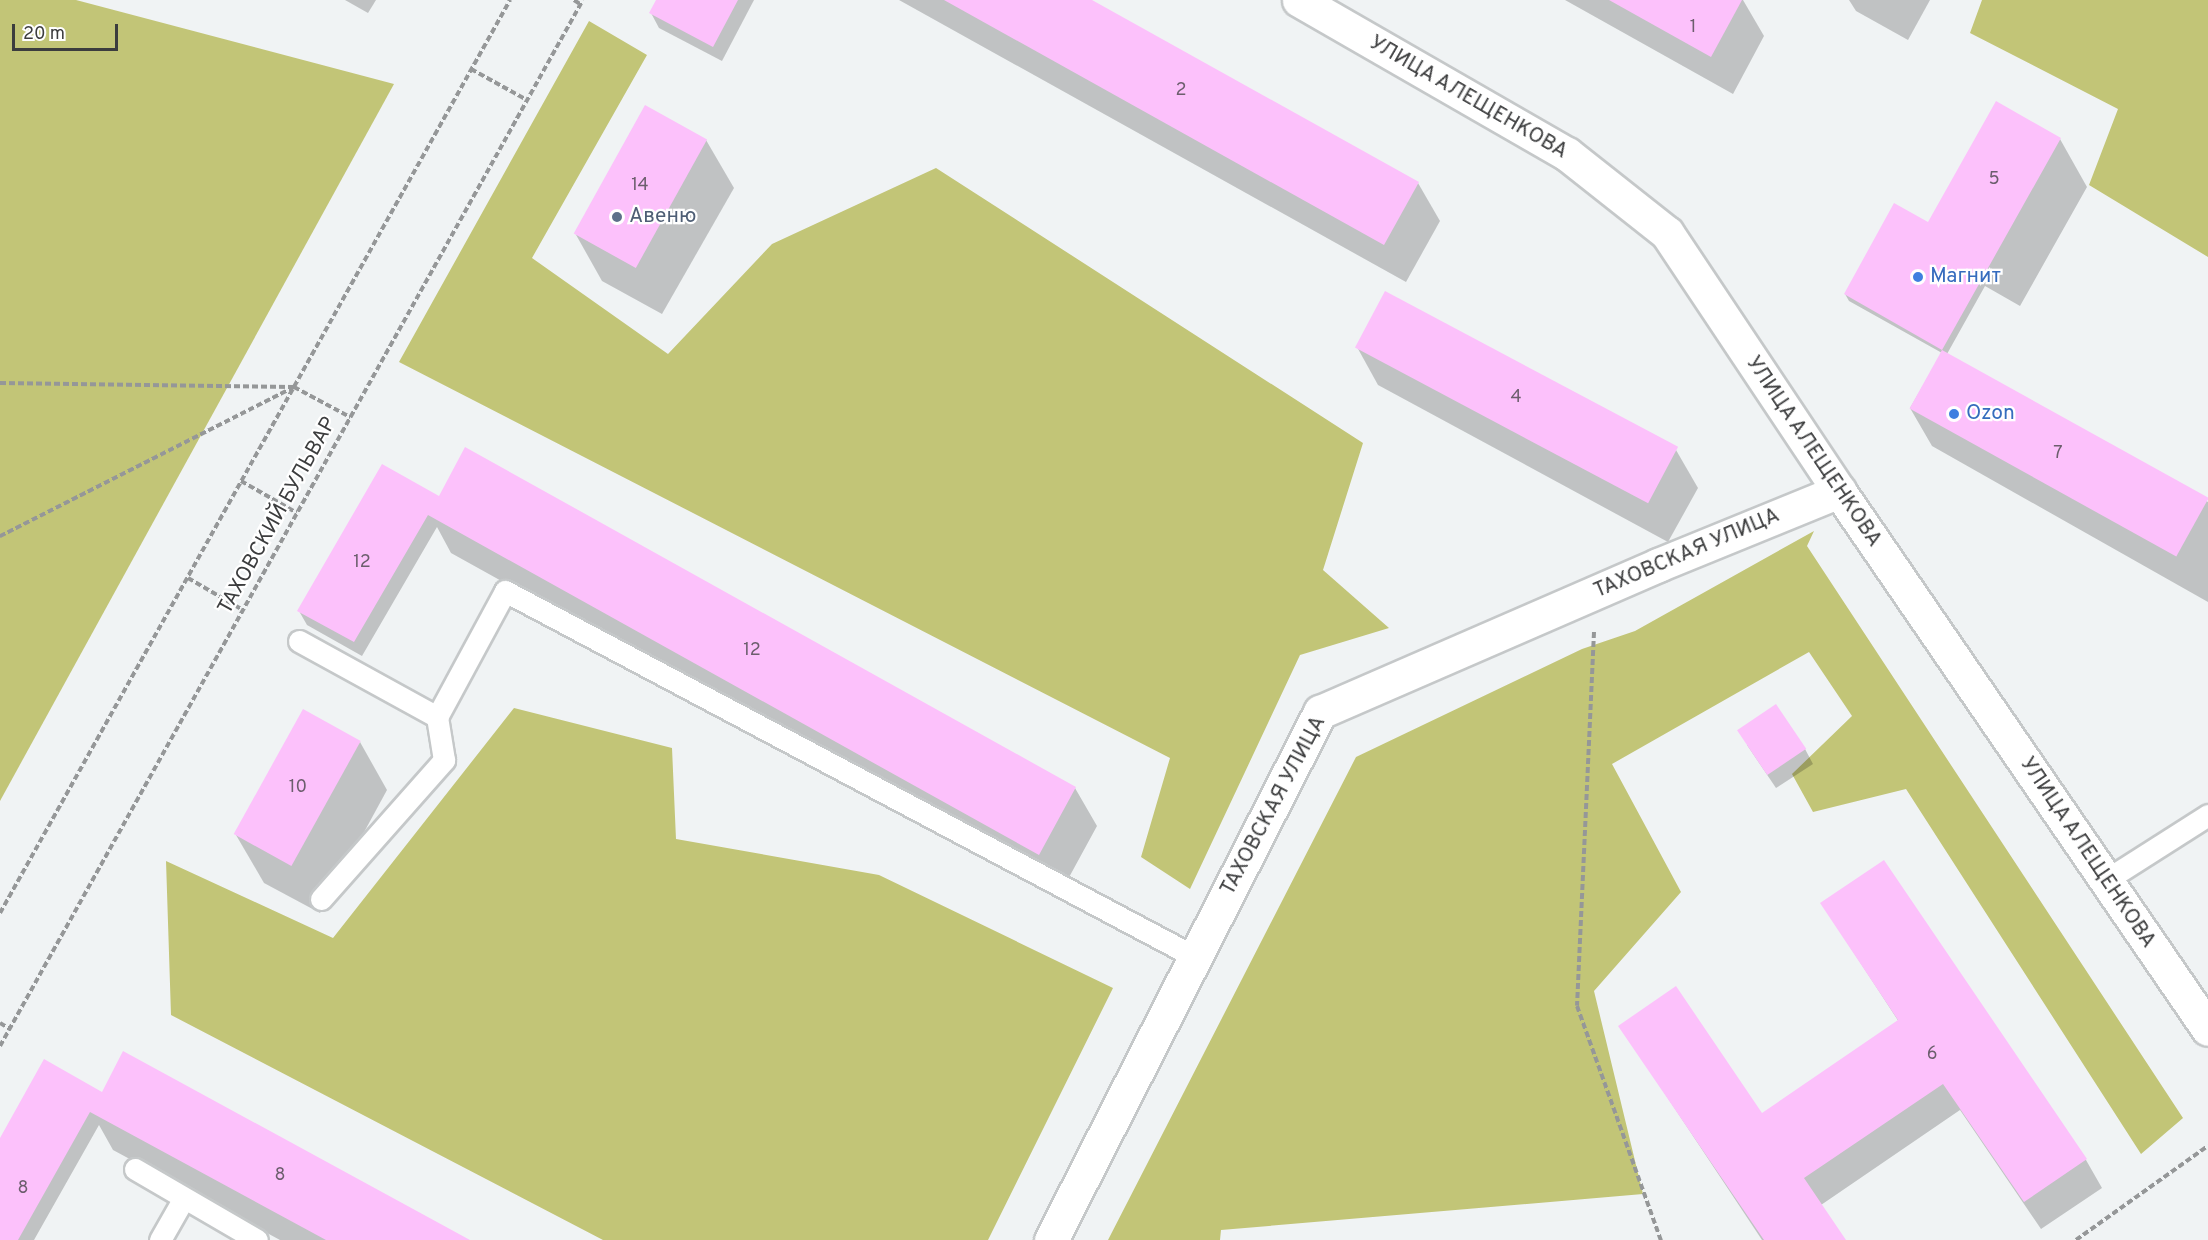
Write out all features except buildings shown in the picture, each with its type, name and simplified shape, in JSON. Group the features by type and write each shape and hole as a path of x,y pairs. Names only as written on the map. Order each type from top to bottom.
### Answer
{"street":[{"name":"УЛИЦА АЛЕЩЕНКОВА","path":"1299,0 1567,154 1667,233 1839,491 2208,1029"},
{"name":"ТАХОВСКАЯ УЛИЦА","path":"1051,1240 1320,712 1647,570 1839,491"}],"lane":[{"path":"321,899 444,760 437,717 505,591 1195,957"},
{"path":"299,641 437,717"},
{"path":"2106,880 2208,815"},
{"path":"135,1169 257,1240"},
{"path":"160,1240 184,1198"}],"path":[{"path":"0,913 510,0"},
{"path":"574,0 581,2"},
{"name":"ТАХОВСКИЙ БУЛЬВАР","path":"0,1046 581,2"},
{"path":"471,69 527,100"},
{"path":"0,384 294,387 350,417"},
{"path":"0,536 294,387"},
{"path":"241,481 297,513"},
{"path":"188,578 243,610"},
{"path":"1594,632 1577,1006 1661,1240"},
{"path":"0,1023 10,1029"},
{"path":"2076,1240 2208,1146"}],"green space":[{"path":"0,0 76,0 394,84 0,801"},
{"path":"1982,0 2208,0 2208,257 2089,185 2118,109 1970,33"},
{"path":"589,21 647,55 532,258 668,354 772,244 936,168 1363,443 1323,570 1389,628 1300,655 1190,889 1141,857 1170,758 399,362"},
{"path":"1814,531 1807,546 2183,1118 2141,1154 1906,789 1813,812 1792,774 1852,716 1809,652 1612,764 1681,892 1594,991 1643,1194 1221,1230 1220,1240 1108,1240 1356,757 1582,649 1635,631"},
{"path":"514,708 672,748 676,839 879,875 1113,988 988,1240 603,1240 171,1015 166,861 333,938"}],"place":[{"name":"Авеню","path":"617,217"},
{"name":"Магнит","path":"1918,277"},
{"name":"Ozon","path":"1954,414"}]}
